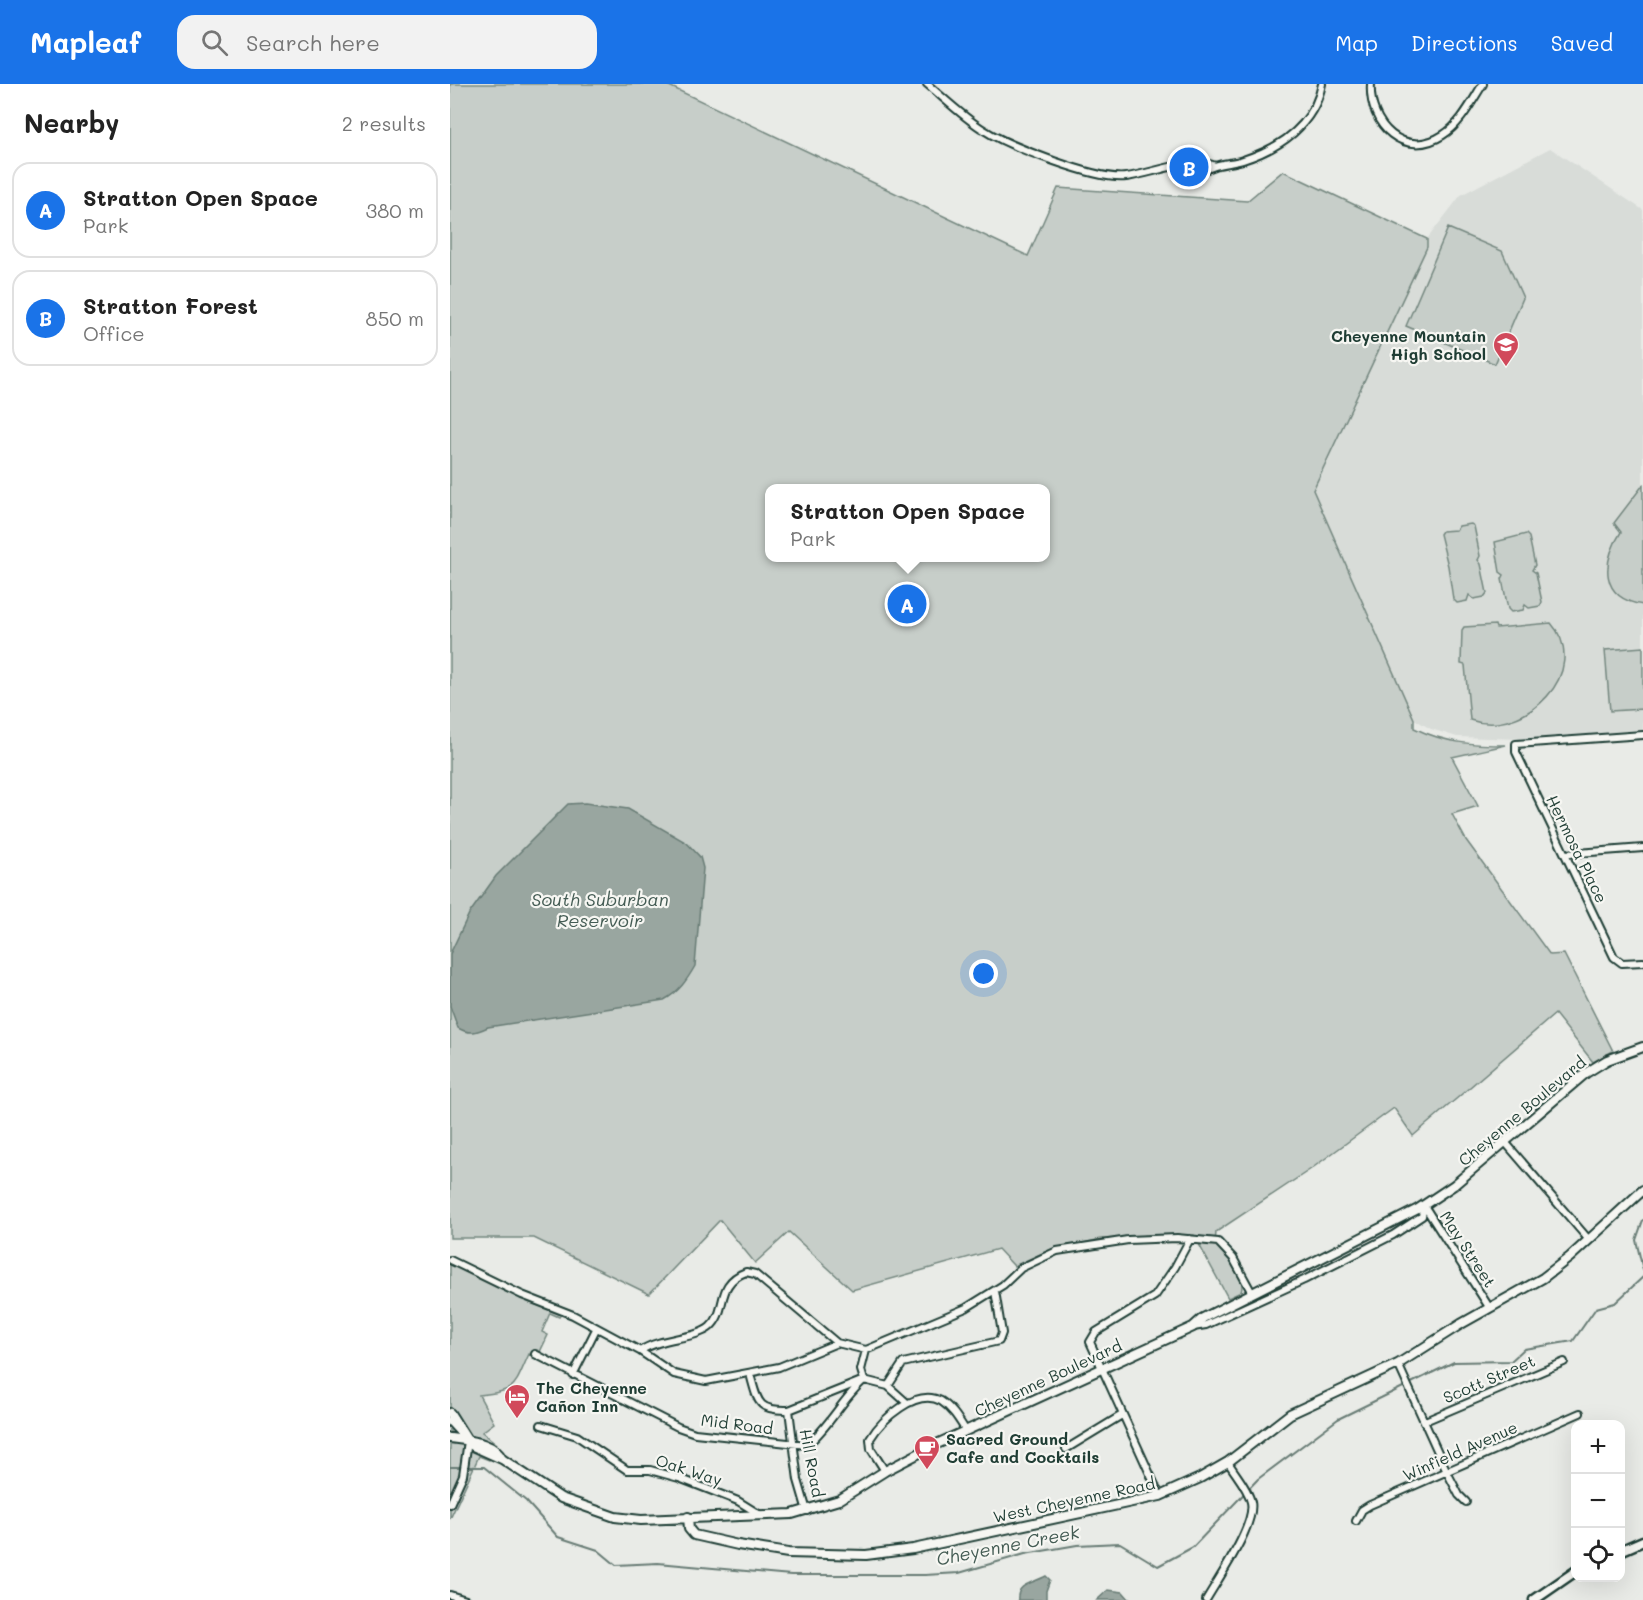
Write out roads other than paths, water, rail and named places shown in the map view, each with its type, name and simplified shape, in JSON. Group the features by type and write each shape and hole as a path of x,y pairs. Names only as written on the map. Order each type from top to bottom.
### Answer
{"main road":[{"path":"1625,1549 1643,1541"},
{"path":"1534,1600 1571,1574"},
{"path":"1545,1600 1559,1582"}],"street":[{"path":"927,84 982,129 1044,156 1119,178 1176,168 1183,164 1207,163 1215,166 1243,160 1273,148 1295,132 1311,113 1322,84"},
{"path":"1371,84 1371,104 1376,118 1389,132 1413,142 1433,140 1449,131 1483,84"},
{"name":"Hermosa Place","path":"1643,735 1516,744 1516,752 1618,963 1643,962"},
{"path":"1564,854 1643,848"},
{"name":"Cheyenne Boulevard","path":"1193,1327 1203,1318 1386,1228 1424,1205 1454,1185 1586,1073 1607,1060 1643,1047"},
{"path":"1505,1142 1589,1240"},
{"name":"West Cheyenne Road","path":"688,1517 689,1529 694,1535 730,1544 809,1555 866,1555 913,1549 1160,1496 1228,1462 1276,1423 1298,1409 1398,1364 1489,1307 1543,1278 1589,1240 1643,1190"},
{"name":"Cheyenne Boulevard","path":"468,1441 477,1441 567,1501 595,1512 641,1520 688,1517 762,1517 807,1511 838,1500 885,1471 966,1431 1193,1327 1206,1325 1304,1280 1393,1235 1422,1216 1424,1205"},
{"name":"May Street","path":"1424,1205 1489,1307"},
{"path":"1160,1496 1091,1348 1092,1336 1155,1296 1175,1267 1190,1239"},
{"path":"640,1351 672,1337 706,1330 717,1317 726,1285 740,1274 752,1272 837,1343 866,1350 966,1308 995,1291 1021,1268 1057,1251 1110,1242 1212,1240 1224,1245 1252,1293"},
{"path":"450,1260 530,1299 573,1315 640,1351 674,1374 693,1380 715,1380 779,1367 837,1343"},
{"path":"888,1386 903,1363 999,1341 1002,1333 995,1291"},
{"path":"573,1375 596,1329"},
{"path":"864,1380 861,1370 866,1350"},
{"name":"Mid Road","path":"535,1354 685,1431 792,1444 807,1445 812,1441 850,1392 864,1380"},
{"name":"Scott Street","path":"1425,1421 1564,1362"},
{"path":"1398,1364 1447,1472 1459,1495 1466,1502"},
{"name":"Hill Road","path":"750,1374 762,1406 772,1411 789,1410 792,1444 807,1511"},
{"path":"789,1410 864,1380 888,1386 907,1402"},
{"path":"885,1471 871,1449 870,1438 907,1402 938,1400 949,1407 966,1431"},
{"path":"450,1413 468,1441 463,1475 450,1504"},
{"name":"Winfield Avenue","path":"1356,1521 1362,1510 1370,1505 1580,1413"},
{"path":"1066,1449 1122,1415"},
{"path":"450,1421 468,1441"},
{"name":"Oak Way","path":"541,1425 577,1436 627,1470 650,1470 679,1478 738,1501 762,1517"},
{"path":"450,1438 468,1441"},
{"path":"1206,1600 1232,1559 1252,1506 1228,1462"},
{"path":"450,1595 466,1600"}],"water":[{"name":"South Suburban Reservoir","path":"585,803 628,809 687,843 700,857 703,868 695,966 682,985 664,1000 488,1027 473,1032 466,1032 458,1028 450,1006 450,954 469,914 496,876 568,804"},
{"path":"1046,1576 1050,1580 1046,1600 1018,1600 1018,1594 1023,1587"},
{"path":"1108,1590 1123,1592 1130,1600 1097,1600"}],"waterway":[{"name":"Cheyenne Creek","path":"1643,1220 1636,1240 1643,1270"},
{"name":"Cheyenne Creek","path":"450,1467 484,1467 526,1501 558,1537 598,1550 616,1565 658,1563 791,1575 925,1575 959,1573 1025,1554 1077,1545 1120,1543 1158,1566 1193,1547 1258,1479 1338,1419 1454,1362 1511,1361 1524,1349 1573,1341 1596,1308 1615,1303 1643,1277"}],"place":[{"name":"Stratton Forest","path":"1189,167"},
{"name":"Cheyenne Mountain High School","path":"1506,368"},
{"name":"Stratton Open Space","path":"907,604"},
{"name":"The Cheyenne Cañon Inn","path":"517,1420"},
{"name":"Sacred Ground Cafe and Cocktails","path":"927,1471"}]}
